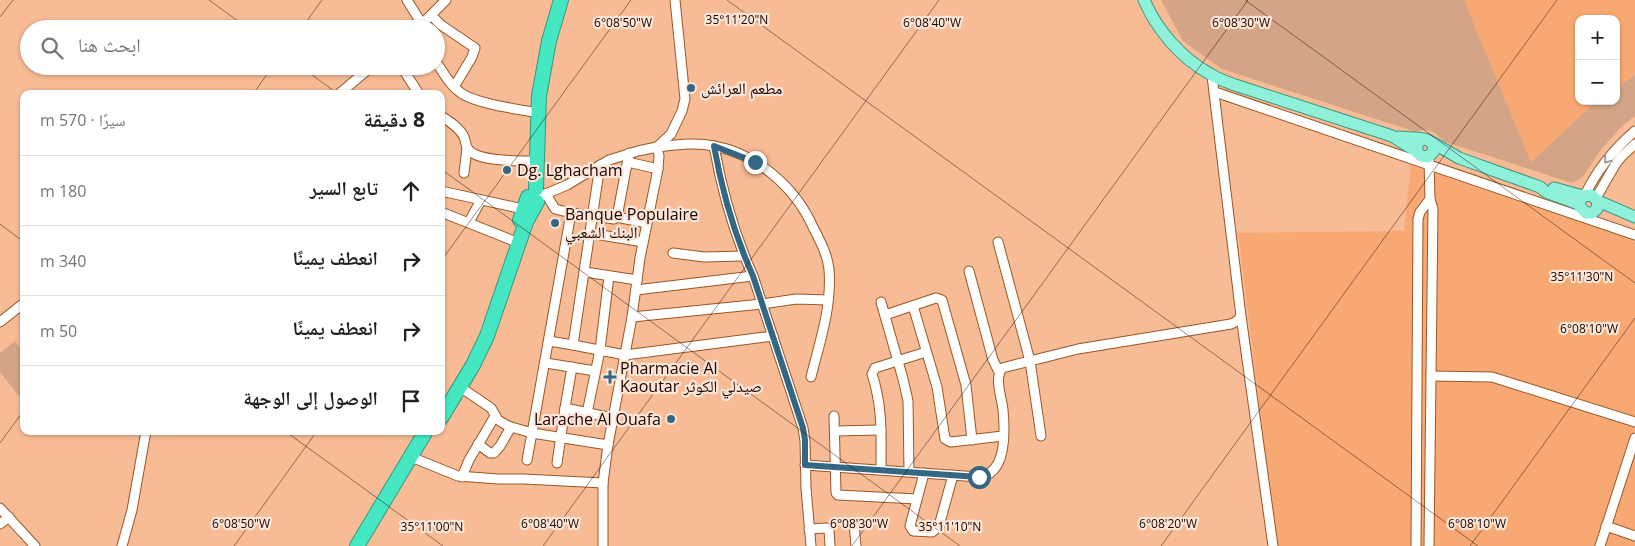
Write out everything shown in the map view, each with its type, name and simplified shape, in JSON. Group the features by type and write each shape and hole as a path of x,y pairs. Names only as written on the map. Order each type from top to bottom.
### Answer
{"highway":[{"path":"445,411 487,336 535,198 539,96 549,41 561,0"},
{"path":"445,399 481,334 514,241 535,198"},
{"path":"357,546 424,435"},
{"path":"364,546 431,435"}],"main road":[{"path":"1144,0 1158,25 1181,53 1212,76 1392,136 1428,141 1458,158 1540,187 1546,192 1635,217"},
{"path":"1392,136 1421,156 1430,159 1458,158"},
{"path":"1428,141 1434,151 1430,159"},
{"path":"1416,151 1416,145 1428,141"},
{"path":"1589,204 1635,221"}],"street":[{"path":"407,0 417,20"},
{"path":"657,148 671,134 685,99 675,0"},
{"path":"426,20 442,1"},
{"path":"431,15 436,20"},
{"path":"445,28 475,48 472,57 454,87"},
{"path":"445,74 454,87 474,99 538,113"},
{"path":"344,90 361,75"},
{"path":"406,75 415,90"},
{"path":"1212,76 1241,316 1273,546"},
{"path":"1215,92 1430,159 1589,204 1635,235"},
{"path":"445,119 461,133 467,148 464,173"},
{"path":"1589,204 1598,171 1619,145 1635,131"},
{"path":"445,193 481,200 535,198 567,184 600,165 657,148 684,144 714,146 755,162 767,170 795,196 806,211 827,256 830,291 822,341 811,377"},
{"path":"1589,204 1620,157 1635,144"},
{"path":"714,146 726,200 803,428 811,546"},
{"path":"467,148 484,158 536,161"},
{"path":"604,546 603,483 608,444 632,317 643,242 658,169 659,156 657,148"},
{"path":"628,157 658,169"},
{"path":"616,217 628,157"},
{"path":"1430,159 1430,199 1433,210 1430,546"},
{"path":"573,345 600,165"},
{"path":"535,198 555,209 571,213 612,219 616,217 647,223"},
{"path":"1416,546 1418,219 1420,212 1430,199"},
{"path":"469,222 481,200"},
{"path":"445,213 514,241"},
{"path":"527,460 546,362 571,213"},
{"path":"589,233 643,242"},
{"path":"998,242 1030,361 1041,436"},
{"path":"673,253 704,257 744,256"},
{"path":"805,465 979,477 992,472 999,463 1003,436 1004,418 998,377 999,372 969,271"},
{"path":"585,272 637,280"},
{"path":"587,413 600,350 609,276"},
{"path":"636,290 753,276"},
{"path":"632,317 762,304 796,298 828,300"},
{"path":"885,315 938,298 943,301 966,385 972,440"},
{"path":"881,302 908,401 909,472"},
{"path":"0,322 20,306"},
{"path":"913,306 937,387 945,439 951,442 1003,436"},
{"path":"999,372 1005,367 1078,349 1231,324 1237,322 1241,316"},
{"path":"549,342 625,355 773,336"},
{"path":"881,469 880,404 872,373 875,368 926,352"},
{"path":"546,362 595,372"},
{"path":"557,462 572,367"},
{"path":"1431,376 1492,377 1635,422"},
{"path":"460,387 492,408 498,420 511,427 532,433 608,444"},
{"path":"565,408 612,418"},
{"path":"462,477 478,444 495,416"},
{"path":"834,416 836,492 838,496 917,499"},
{"path":"478,444 490,453 494,453 511,427"},
{"path":"835,431 881,430"},
{"path":"122,546 135,495 145,435"},
{"path":"1600,546 1635,438"},
{"path":"416,459 462,477 603,483"},
{"path":"924,473 910,526 910,529 915,531 935,531 940,523 953,475"},
{"path":"0,508 36,546"},
{"path":"0,524 9,517"},
{"path":"854,522 856,546"},
{"path":"1606,526 1635,536"},
{"path":"809,529 826,528 829,530 830,546"}],"shaded area":[{"path":"1161,0 1464,0 1531,162 1593,105 1620,105 1620,85 1635,75 1635,116 1621,127 1599,152 1583,177 1572,183 1443,141 1428,130 1416,132 1222,69 1183,41"},
{"path":"1464,0 1635,0 1635,75 1620,85 1620,15 1575,15 1575,105 1593,105 1531,162"},
{"path":"1411,165 1635,241 1635,546 1277,546 1238,233 1404,231"},
{"path":"15,341 20,347 19,396 0,372 0,353"}],"place":[{"name":"مطعم العرائش","path":"691,88"},
{"name":"Dg. Lghacham","path":"507,170"},
{"name":"Banque Populaire البنك الشعبي","path":"555,223"},
{"name":"Pharmacie Al Kaoutar صيدلي الكوثر","path":"610,377"},
{"name":"Larache Al Ouafa","path":"671,419"}],"route":[{"path":"755,162 729,150 714,146 728,209 753,276 803,428 805,465 979,477"}]}
